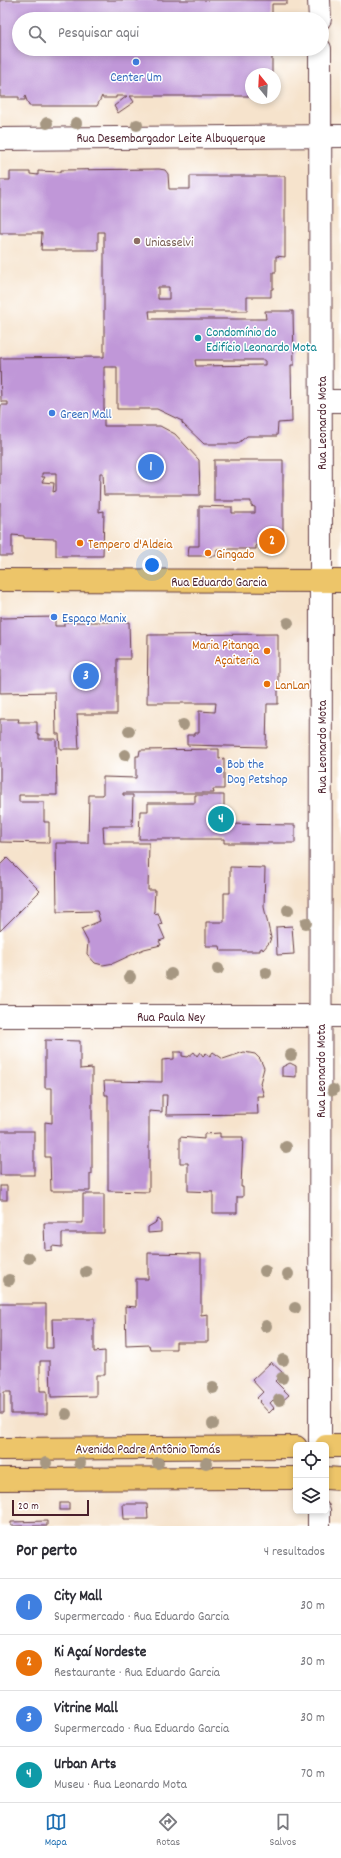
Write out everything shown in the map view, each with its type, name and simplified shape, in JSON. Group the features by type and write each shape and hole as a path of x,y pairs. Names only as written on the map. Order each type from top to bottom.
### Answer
{"main road":[{"name":"Rua Eduardo Garcia","path":"0,580 331,581"},
{"name":"Avenida Padre Antônio Tomás","path":"0,1449 293,1446"},
{"path":"329,1446 341,1446"},
{"path":"0,1479 293,1478"},
{"path":"329,1478 341,1479"}],"street":[{"path":"319,0 320,12"},
{"name":"Rua Leonardo Mota","path":"320,1442 331,1016 331,136 321,56"},
{"name":"Rua Desembargador Leite Albuquerque","path":"0,139 331,136"},
{"name":"Rua Paula Ney","path":"0,1016 331,1016"},
{"path":"319,1514 319,1526"}],"building":[{"name":"Center Um","path":"0,0 287,0 287,4 272,4 272,12 12,12 12,56 272,56 272,68 245,68 245,96 130,96 134,102 118,113 114,106 127,96 102,98 102,96 97,106 29,106 25,96 25,100 19,100 19,97 0,97"},
{"path":"61,170 165,170 168,174 169,189 190,189 190,176 285,176 285,257 276,256 276,272 273,272 273,289 271,289 271,297 247,297 247,311 149,311 150,319 266,319 265,311 293,311 294,365 291,365 292,422 278,423 277,436 247,436 237,444 204,444 182,423 182,421 157,409 117,409 117,367 104,367 104,426 160,426 175,434 199,460 200,495 104,495 103,473 100,473 99,512 104,511 103,556 56,556 56,539 24,538 24,536 12,535 12,556 0,556 0,420 1,405 8,405 8,402 1,402 0,358 104,357 104,232 98,232 98,250 41,250 42,233 0,233 0,180 10,180 10,172 30,172 30,174 38,175 38,171 61,172","holes":["158,287 169,287 169,299 158,299","195,360 265,360 265,365 196,366","42,473 56,473 56,491 53,492 54,483 42,482 45,477 42,477"]},
{"path":"214,460 283,460 283,545 256,545 256,549 217,549 216,556 188,556 189,546 199,546 199,506 232,507 232,513 255,513 255,507 251,506 251,501 214,501"},
{"path":"55,617 55,626 64,626 64,622 129,622 130,659 117,659 117,714 77,714 79,749 60,749 59,734 56,734 55,692 0,693 0,618"},
{"path":"278,634 278,704 267,704 266,747 187,745 187,735 195,735 195,733 199,733 199,711 215,712 216,703 147,703 148,635"},
{"path":"0,719 19,719 18,722 37,722 37,734 39,734 39,739 56,739 57,795 19,795 19,802 44,802 44,822 49,822 49,843 0,842"},
{"path":"219,749 219,759 224,758 224,789 213,789 214,793 123,793 123,795 133,795 132,826 103,826 104,843 149,843 148,890 155,890 154,911 155,914 158,913 162,924 159,925 165,939 159,941 161,945 144,949 114,963 103,965 95,963 87,954 88,942 81,929 100,921 97,911 57,912 56,843 88,843 89,795 103,795 103,777 136,778 136,756 139,756 140,750"},
{"path":"195,795 224,795 224,824 295,825 295,843 224,843 224,839 139,839 140,811 148,811 148,803 195,803"},
{"path":"7,858 40,891 0,931 0,865"},
{"path":"230,867 265,868 264,907 271,938 263,950 262,948 260,951 221,951 220,946 206,946 206,922 224,922 224,893 230,893"},
{"path":"292,926 294,954 277,955 276,927"},
{"path":"45,1040 80,1041 80,1069 92,1068 92,1174 90,1174 90,1191 51,1191 50,1157 45,1157 45,1122 52,1123 52,1088 45,1088"},
{"path":"174,1052 182,1052 182,1056 188,1057 194,1052 197,1056 200,1052 203,1056 206,1053 210,1056 213,1052 223,1059 244,1052 255,1054 260,1059 264,1068 260,1083 264,1096 257,1096 258,1114 166,1115 167,1095 162,1095 162,1112 149,1111 149,1192 108,1191 108,1095 105,1095 104,1081 162,1082 162,1060 174,1059"},
{"path":"290,1063 296,1066 296,1077 282,1076 282,1067"},
{"path":"0,1131 34,1131 34,1175 0,1175"},
{"path":"220,1133 220,1137 243,1137 241,1187 243,1187 243,1197 237,1197 237,1213 213,1213 213,1192 188,1191 188,1163 180,1163 180,1137 204,1139 204,1134"},
{"path":"0,1186 7,1186 7,1200 0,1200"},
{"path":"83,1194 104,1194 104,1233 62,1233 62,1247 52,1246 52,1250 45,1251 44,1223 83,1223"},
{"path":"158,1219 161,1221 161,1232 148,1233 148,1227 155,1223"},
{"path":"148,1253 201,1254 201,1315 208,1314 208,1342 176,1342 176,1349 150,1349 149,1345 126,1346 125,1306 136,1307 136,1279 148,1279"},
{"path":"0,1304 46,1304 46,1348 53,1348 52,1319 94,1319 94,1352 105,1351 105,1375 96,1375 96,1396 51,1397 50,1361 40,1361 40,1391 47,1391 47,1414 11,1414 11,1392 4,1392 4,1413 0,1413"},
{"path":"271,1362 283,1373 275,1381 289,1395 278,1405 273,1400 270,1403 274,1408 269,1413 257,1398 263,1392 252,1380"},
{"path":"60,1503 69,1503 69,1510 60,1510"},
{"path":"123,1504 147,1504 148,1519 124,1519"},
{"path":"47,1521 47,1526 11,1526 11,1522"}],"place":[{"name":"Center Um","path":"136,62"},
{"name":"Uniasselvi","path":"137,241"},
{"name":"Condomínio do Edifício Leonardo Mota","path":"198,338"},
{"name":"Green Mall","path":"52,413"},
{"name":"City Mall","path":"151,467"},
{"name":"Ki Açaí Nordeste","path":"272,541"},
{"name":"Tempero d'Aldeia","path":"80,543"},
{"name":"Gingado","path":"208,553"},
{"name":"Espaço Manix","path":"54,617"},
{"name":"Maria Pitanga Açaiteria","path":"267,651"},
{"name":"Vitrine Mall","path":"86,676"},
{"name":"LanLan","path":"267,684"},
{"name":"Bob the Dog Petshop","path":"219,770"},
{"name":"Urban Arts","path":"221,819"}]}
